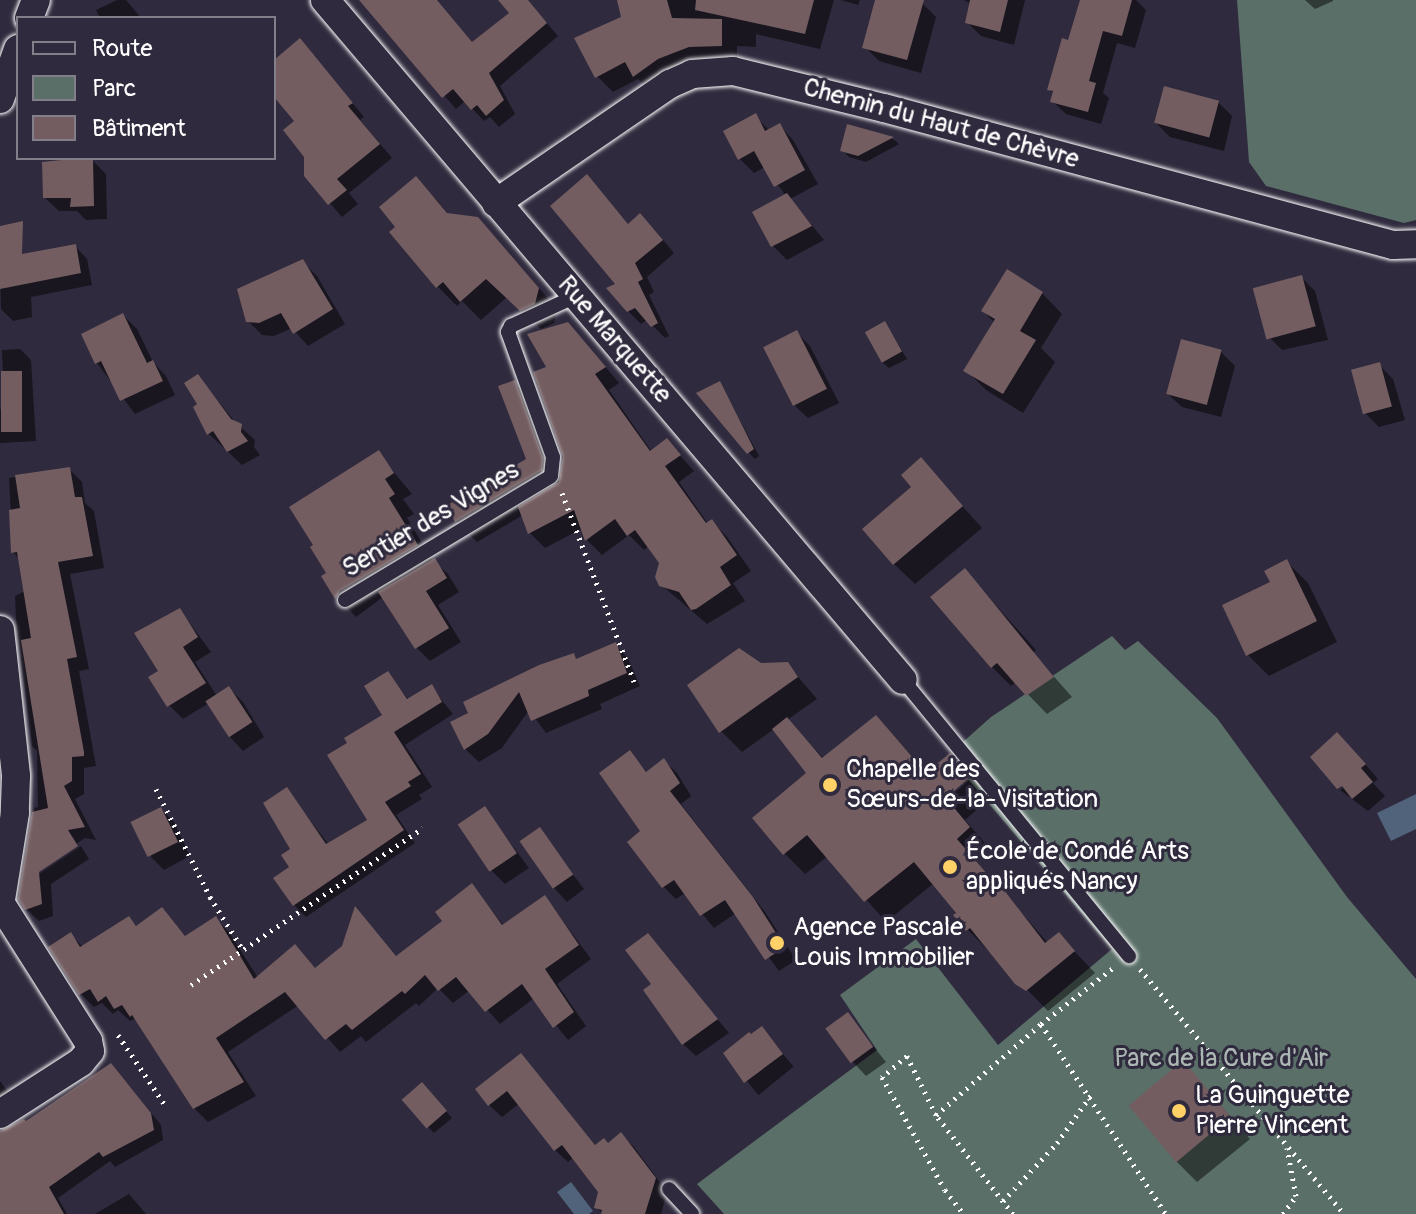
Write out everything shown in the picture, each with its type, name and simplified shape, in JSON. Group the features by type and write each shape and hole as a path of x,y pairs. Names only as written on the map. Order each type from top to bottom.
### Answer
{"street":[{"name":"Rue Marquette","path":"325,0 903,680"},
{"path":"0,99 16,55"},
{"name":"Chemin du Haut de Chèvre","path":"496,203 670,84 692,74 733,71 884,108 1393,245 1416,244"},
{"path":"0,630 16,776 15,813 0,905 88,1041 90,1051 81,1062 0,1114"}],"lane":[{"name":"Sentier des Vignes","path":"345,600 551,476 553,457 508,332 511,326 576,296"},
{"path":"903,680 1129,956"},
{"path":"669,1189 692,1214"}],"path":[{"path":"553,470 634,682"},
{"path":"156,789 210,897 243,950"},
{"path":"191,985 423,828"},
{"path":"936,1115 1041,1024 1129,956 1344,1214"},
{"path":"1041,1024 1091,1095 1166,1214"},
{"path":"118,1035 165,1105"},
{"path":"964,1214 945,1190 882,1077 907,1056 936,1115 1013,1214"},
{"path":"1003,1201 1057,1143 1091,1095"},
{"path":"1283,1214 1296,1196 1286,1144"}],"green space":[{"path":"1237,0 1416,0 1416,220 1404,223 1266,186 1249,162"},
{"name":"Parc de la Cure d'Air","path":"1112,636 1125,650 1138,641 1217,718 1347,897 1416,979 1416,1214 724,1214 697,1184 877,1050 840,995 916,939 998,1045 1112,949 968,779 973,775 954,750 991,717"}],"water":[{"path":"1416,794 1416,829 1391,841 1377,813"},
{"path":"571,1182 593,1211 589,1214 574,1214 557,1192"}],"building":[{"path":"359,0 437,0 472,42 509,13 498,0 528,0 547,23 489,73 504,100 486,116 477,105 471,110 453,89 442,98"},
{"path":"617,0 667,0 672,18 722,19 722,46 689,47 658,59 633,77 625,62 595,78 574,38 621,17"},
{"path":"696,0 814,0 805,34 695,10"},
{"path":"875,0 924,0 907,60 862,48"},
{"path":"970,0 1008,0 1000,32 965,23"},
{"path":"1080,0 1132,0 1122,36 1103,31 1089,81 1096,83 1088,112 1050,102 1053,91 1047,90 1062,38 1068,40"},
{"path":"300,38 353,103 348,106 380,144 337,179 347,190 328,205 304,176 304,157 283,130 294,121 276,99 276,58"},
{"path":"1164,86 1219,101 1209,137 1154,123"},
{"path":"756,113 765,131 780,123 805,170 774,187 754,151 738,160 723,131"},
{"path":"847,124 894,137 858,156 840,151"},
{"path":"93,160 94,206 70,207 71,198 43,198 42,162"},
{"path":"587,174 628,224 640,213 663,240 635,263 643,279 638,282 658,323 651,327 635,308 627,312 606,288 615,284 550,206"},
{"path":"416,176 447,213 478,217 539,288 535,304 520,311 486,279 460,302 443,282 436,288 389,232 395,227 379,207"},
{"path":"787,193 812,226 771,247 752,212"},
{"path":"23,221 22,254 76,244 81,273 0,289 0,226"},
{"path":"303,259 333,309 293,334 281,313 259,323 246,322 237,289"},
{"path":"1007,269 1043,292 1020,331 1036,340 1003,394 963,371 995,319 981,311"},
{"path":"1302,275 1316,326 1266,339 1253,288"},
{"path":"123,313 147,363 153,360 163,381 120,401 101,361 95,364 81,334"},
{"path":"885,321 902,352 882,363 865,332"},
{"path":"568,322 606,367 595,374 650,451 667,438 681,455 665,466 706,523 712,519 737,555 720,567 731,585 696,609 691,610 679,592 659,586 655,577 659,563 635,530 627,536 615,519 585,541 574,510 528,534 518,507 559,482 563,457 533,372 546,367 527,334"},
{"path":"797,330 827,389 793,406 763,347"},
{"path":"1181,339 1222,350 1207,405 1166,394"},
{"path":"1380,362 1392,406 1363,414 1351,370"},
{"path":"1,371 22,371 22,432 1,432"},
{"path":"198,374 231,419 242,424 241,432 248,441 227,452 213,431 207,435 193,407 197,404 184,383"},
{"path":"515,380 543,458 542,470 455,522 446,506 526,459 498,386"},
{"path":"720,381 754,449 747,454 696,393"},
{"path":"379,450 394,473 385,479 395,494 389,498 418,545 340,591 335,599 321,576 326,573 310,547 313,545 289,507"},
{"path":"921,457 963,506 893,565 862,529 911,487 901,475"},
{"path":"70,467 75,497 82,497 93,556 58,562 77,657 67,659 84,752 84,756 72,757 72,781 64,786 85,827 68,830 78,846 39,872 42,904 25,910 18,899 32,812 48,808 21,640 31,638 17,552 11,553 9,510 20,508 15,475"},
{"path":"435,558 447,578 426,591 449,628 415,649 378,592"},
{"path":"1287,559 1317,621 1246,656 1222,605 1270,582 1264,571"},
{"path":"965,568 1054,677 1026,696 997,663 991,668 930,597"},
{"path":"180,608 198,637 183,647 206,683 167,707 148,677 158,671 134,633"},
{"path":"616,642 627,673 588,690 589,696 531,721 519,692 488,734 464,750 450,722 468,713 463,702 539,665 574,653 576,659"},
{"path":"739,648 761,663 788,662 798,677 719,733 687,685"},
{"path":"388,671 407,699 432,684 442,702 394,732 421,774 408,782 411,786 385,802 404,830 293,906 273,878 289,867 281,855 290,849 263,803 287,787 326,844 367,820 327,755 347,743 344,738 382,715 364,686"},
{"path":"229,686 252,722 229,737 206,701"},
{"name":"École de Condé Arts appliqués Nancy","path":"876,715 926,773 950,753 970,777 946,798 970,827 957,839 995,883 997,881 1045,943 1059,932 1075,951 1026,991 1015,984 970,928 966,931 953,915 956,913 914,862 864,902 807,835 783,855 752,818 806,773 772,729 787,717 822,758"},
{"path":"1337,732 1366,764 1361,768 1373,782 1352,799 1342,786 1337,789 1310,757"},
{"path":"630,750 646,772 664,758 680,783 670,791 753,897 785,947 765,960 725,900 700,916 674,880 662,888 627,842 640,831 599,773"},
{"path":"485,806 517,853 490,872 458,824"},
{"path":"161,807 178,842 148,857 130,822"},
{"path":"540,827 573,875 553,889 520,841"},
{"path":"472,883 502,925 545,895 579,945 545,969 574,1012 553,1028 522,984 485,1012 456,977 438,991 425,975 405,994 402,991 352,1030 346,1024 325,1040 285,992 216,1038 244,1082 193,1109 132,1015 130,1017 122,1005 114,1009 106,996 98,1002 90,989 79,995 48,947 71,932 80,947 129,916 136,926 162,907 185,936 216,916 254,979 295,944 315,968 342,946 355,906 396,956 442,921 435,912"},
{"path":"648,933 718,1019 682,1045 643,990 651,984 625,950"},
{"path":"848,1012 873,1047 851,1063 825,1028"},
{"path":"762,1026 783,1054 744,1083 723,1053 749,1032 751,1034"},
{"path":"521,1053 595,1145 604,1138 608,1143 621,1132 656,1178 645,1214 601,1214 602,1210 594,1208 598,1192 562,1145 554,1151 507,1091 488,1106 475,1089"},
{"name":"La Guinguette Pierre Vincent","path":"1183,1060 1231,1117 1176,1162 1129,1106"},
{"path":"111,1063 151,1113 154,1130 103,1157 99,1152 49,1187 64,1214 0,1214 0,1131 24,1119 26,1121"},
{"path":"422,1082 447,1111 427,1128 402,1100"}],"place":[{"name":"Chapelle des Sœurs-de-la-Visitation","path":"830,785"},
{"name":"École de Condé Arts appliqués Nancy","path":"950,867"},
{"name":"Agence Pascale Louis Immobilier","path":"777,943"},
{"name":"La Guinguette Pierre Vincent","path":"1179,1111"}]}
